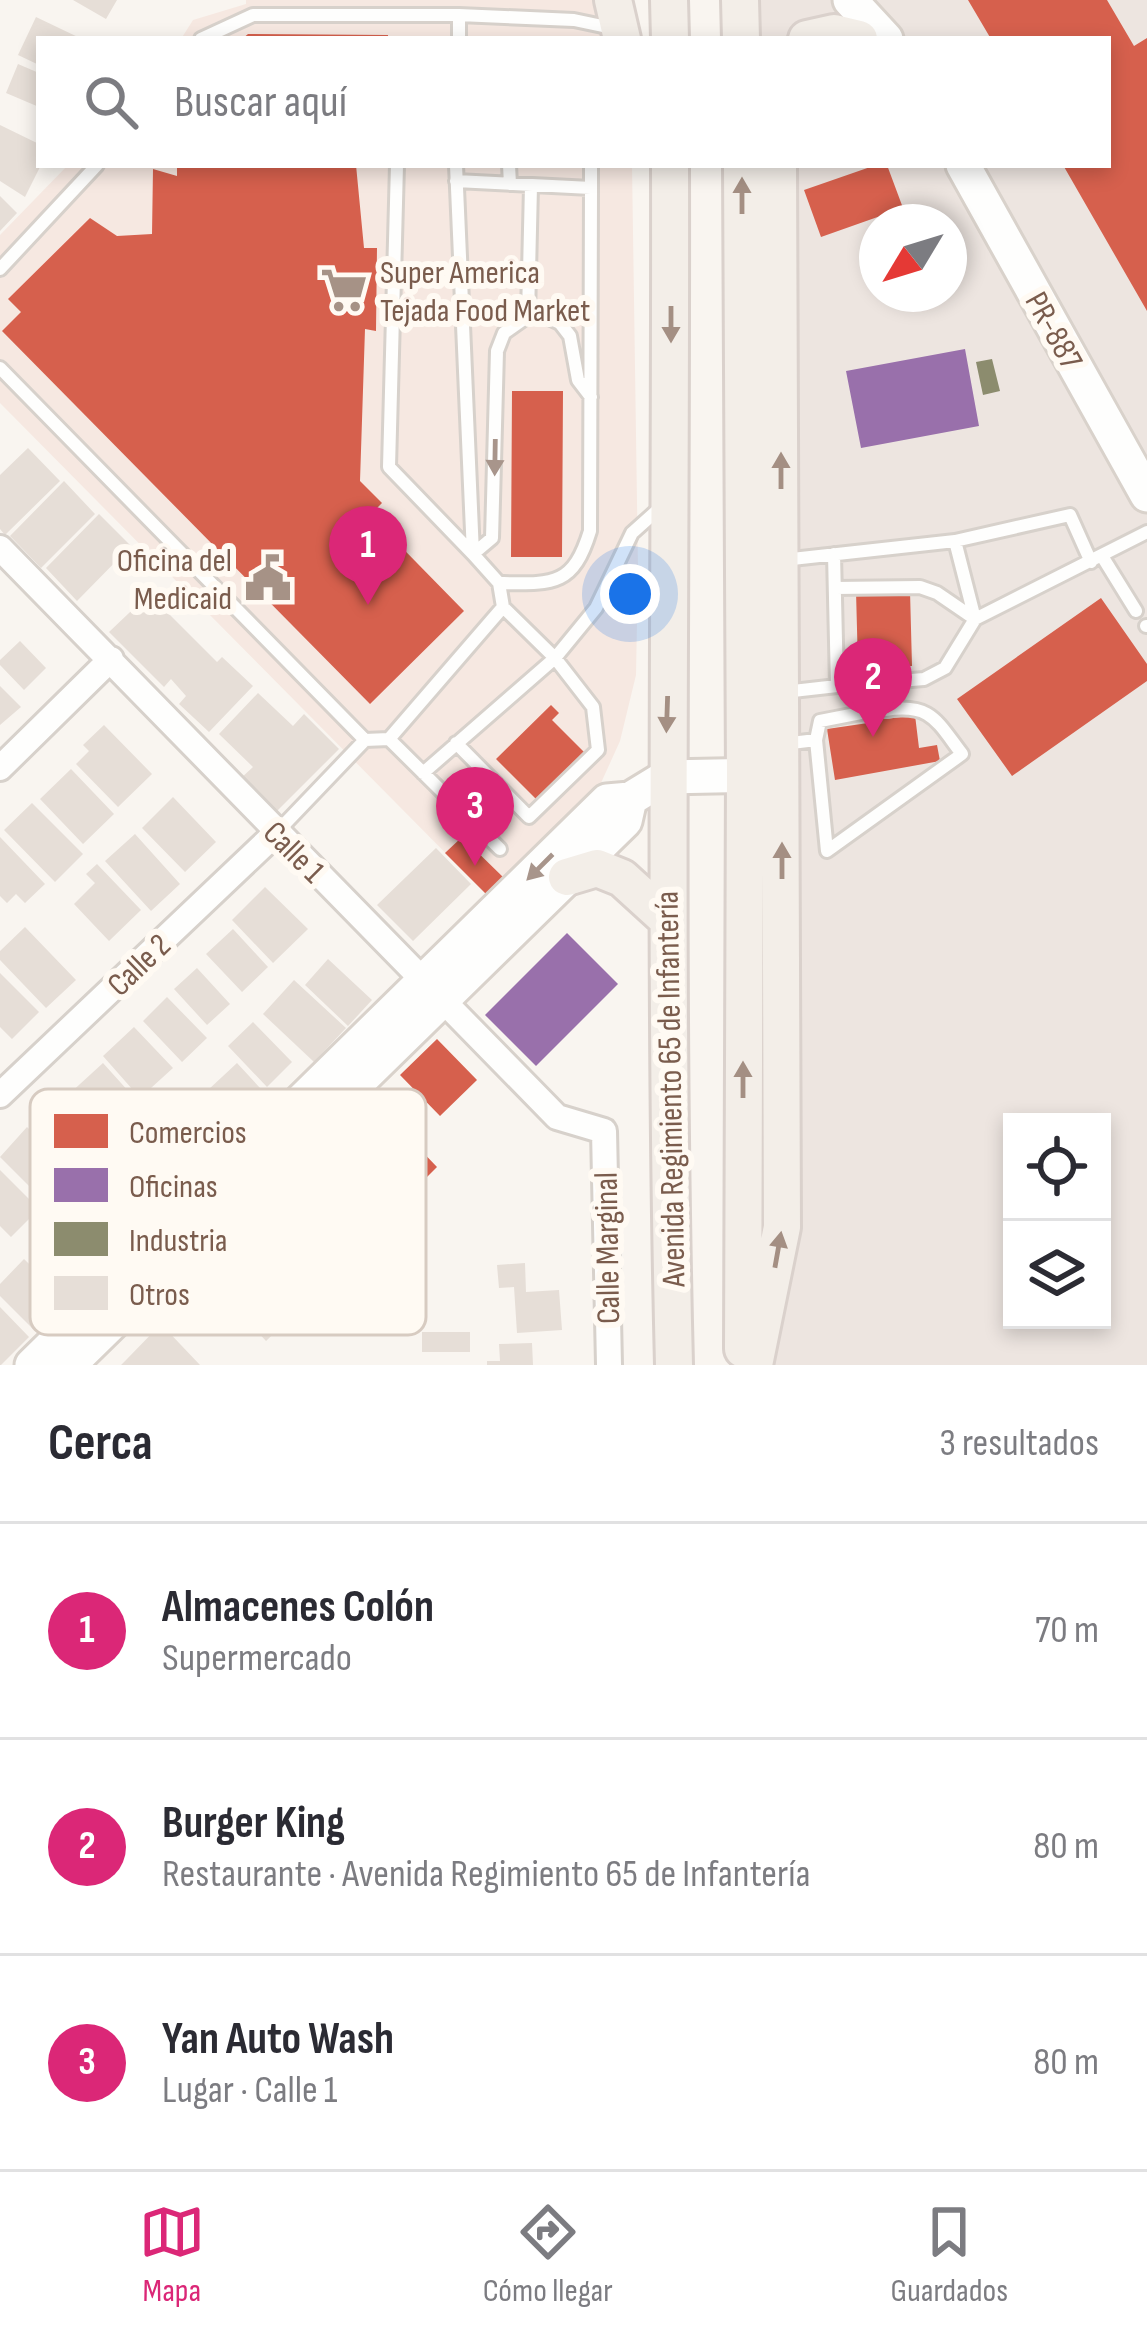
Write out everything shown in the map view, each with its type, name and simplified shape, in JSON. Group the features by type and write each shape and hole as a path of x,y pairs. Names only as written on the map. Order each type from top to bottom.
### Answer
{"main road":[{"path":"670,0 670,36"},
{"path":"740,0 741,36"},
{"path":"819,36 834,32 848,36"},
{"path":"643,168 670,239"},
{"name":"Avenida Regimiento 65 de Infantería","path":"670,168 666,776 674,1365"},
{"path":"742,168 781,759 743,1365"},
{"path":"754,1365 782,1227 778,168"},
{"path":"567,877 597,868 622,878 667,919"}],"street":[{"path":"850,0 883,36"},
{"name":"PR-887","path":"965,168 1147,495"},
{"name":"Calle 1","path":"0,548 556,1117 604,1131"},
{"path":"0,769 111,659"},
{"path":"338,1089 607,801 630,799 666,776 781,759"},
{"path":"312,1089 567,877 625,821 630,799"},
{"name":"Calle 2","path":"0,1095 276,833"},
{"name":"Calle Marginal","path":"604,1131 609,1365"},
{"path":"32,1365 62,1335"},
{"path":"69,1365 98,1335"}],"lane":[{"path":"206,36 254,8 618,23"},
{"path":"458,15 459,36"},
{"path":"0,269 94,168"},
{"path":"397,168 389,467 500,583 503,607 555,658 592,707 598,750 530,817 456,742"},
{"path":"456,168 473,554"},
{"path":"494,168 494,182"},
{"path":"509,168 510,184"},
{"path":"500,583 541,584 565,577 580,564 590,531 591,168"},
{"path":"456,181 591,188"},
{"path":"527,316 530,186"},
{"path":"473,554 492,538 497,351 504,333 527,316 560,323 570,336 578,380 591,397"},
{"path":"0,368 365,740"},
{"path":"423,773 555,658 596,608 632,533 671,498"},
{"path":"781,560 955,542 1070,515 1136,611"},
{"path":"782,692 924,679 945,668 975,620 1147,532"},
{"path":"955,542 975,620"},
{"path":"834,554 837,686"},
{"path":"835,588 920,587 937,593 975,620"},
{"path":"276,833 365,740 389,739 503,607"},
{"path":"866,712 820,722 781,759 827,851 962,754 923,710 910,706 885,710"},
{"path":"389,739 500,849"}],"shaded area":[{"path":"246,0 604,0 612,36 183,36 193,20 246,4"},
{"path":"733,0 1147,0 1147,1365 741,1365 734,168 1111,168 1111,36 733,36"},
{"path":"65,168 632,168 636,675 620,741 591,805 494,902 0,403 0,235"}],"building: Comercios":[{"path":"968,0 1107,0 1134,46 1147,38 1147,311 1065,168 1111,168 1111,36 989,36"},
{"path":"248,34 388,35 388,36"},
{"path":"177,168 356,168 364,248 377,248 376,331 365,329 360,481 382,503 370,515 464,611 370,704 2,331 21,312 8,299 90,218 117,236 152,234 153,169 177,176"},
{"path":"867,168 888,168 902,204 859,204 859,224 821,237 804,190"},
{"path":"512,391 563,391 562,557 511,557"},
{"path":"856,591 910,591 912,666 858,667"},
{"path":"1101,598 1147,664 1147,681 1012,776 957,699"},
{"path":"884,699 886,719 915,715 919,748 937,745 940,761 835,780 827,729 868,723 865,702"},
{"path":"551,705 559,713 552,720 585,753 537,800 496,759"},
{"path":"462,837 505,879 488,896 445,853"},
{"path":"437,1039 477,1080 440,1116 426,1102 426,1089 414,1089 400,1075"},
{"path":"426,1156 437,1167 426,1178"}],"building: Oficinas":[{"path":"965,349 979,426 861,448 846,371"},
{"path":"567,933 618,984 536,1066 485,1015"}],"building: Industria":[{"path":"992,359 1000,391 983,395 976,362"}],"building: Otros":[{"path":"73,0 117,0 106,19"},
{"path":"36,17 76,36 36,36 36,64 18,55"},
{"path":"18,64 36,72 36,106 6,93"},
{"path":"0,125 36,143 40,168 25,197 0,181"},
{"path":"0,196 17,213 0,231"},
{"path":"28,448 60,481 5,535 0,529 0,475"},
{"path":"64,481 95,514 41,568 10,536"},
{"path":"99,514 131,546 77,601 46,568"},
{"path":"149,594 217,662 222,657 253,686 209,732 179,704 186,696 171,679 164,687 109,632"},
{"path":"20,641 46,668 24,690 0,665"},
{"path":"0,686 21,707 0,725"},
{"path":"258,693 293,726 304,714 339,749 273,815 240,779 253,767 219,734"},
{"path":"104,725 152,774 118,807 76,764 89,751 83,745"},
{"path":"71,769 114,814 83,844 40,799"},
{"path":"173,797 216,842 185,872 142,828"},
{"path":"32,803 83,854 55,882 4,830"},
{"path":"135,834 180,884 151,911 105,861"},
{"path":"0,837 45,884 25,903 16,894 7,903 0,896"},
{"path":"436,848 471,884 413,941 377,905"},
{"path":"97,864 141,910 109,941 74,904 95,883 86,874"},
{"path":"265,887 308,929 273,963 232,920"},
{"path":"25,927 76,980 46,1008 0,960 0,951"},
{"path":"233,929 268,967 242,992 206,954"},
{"path":"328,959 372,1000 348,1026 305,985"},
{"path":"197,968 230,1004 207,1025 174,989"},
{"path":"0,973 39,1012 12,1039 0,1027"},
{"path":"294,980 346,1028 314,1062 263,1014"},
{"path":"167,997 207,1038 182,1062 143,1021"},
{"path":"253,1022 292,1062 267,1087 228,1046"},
{"path":"134,1027 173,1068 150,1089 132,1089 103,1056"},
{"path":"103,1063 126,1089 75,1089"},
{"path":"237,1063 261,1089 209,1089"},
{"path":"27,1127 30,1187 0,1157"},
{"path":"0,1170 30,1200 30,1218 11,1237 0,1226"},
{"path":"24,1259 30,1265 30,1326 0,1296 0,1284"},
{"path":"525,1263 526,1292 559,1290 562,1330 517,1333 514,1287 499,1288 497,1265"},
{"path":"0,1307 29,1337 1,1365 0,1365"},
{"path":"426,1332 470,1332 470,1352 422,1352"},
{"path":"150,1335 171,1335 200,1365 121,1365"},
{"path":"532,1343 533,1365 487,1365 487,1361 500,1361 499,1344"}],"place":[{"name":"Super America Tejada Food Market","path":"344,290"},
{"name":"Oficina del Medicaid","path":"268,578"},
{"name":"Almacenes Colón","path":"368,605"},
{"name":"Burger King","path":"873,737"},
{"name":"Yan Auto Wash","path":"475,866"}]}
